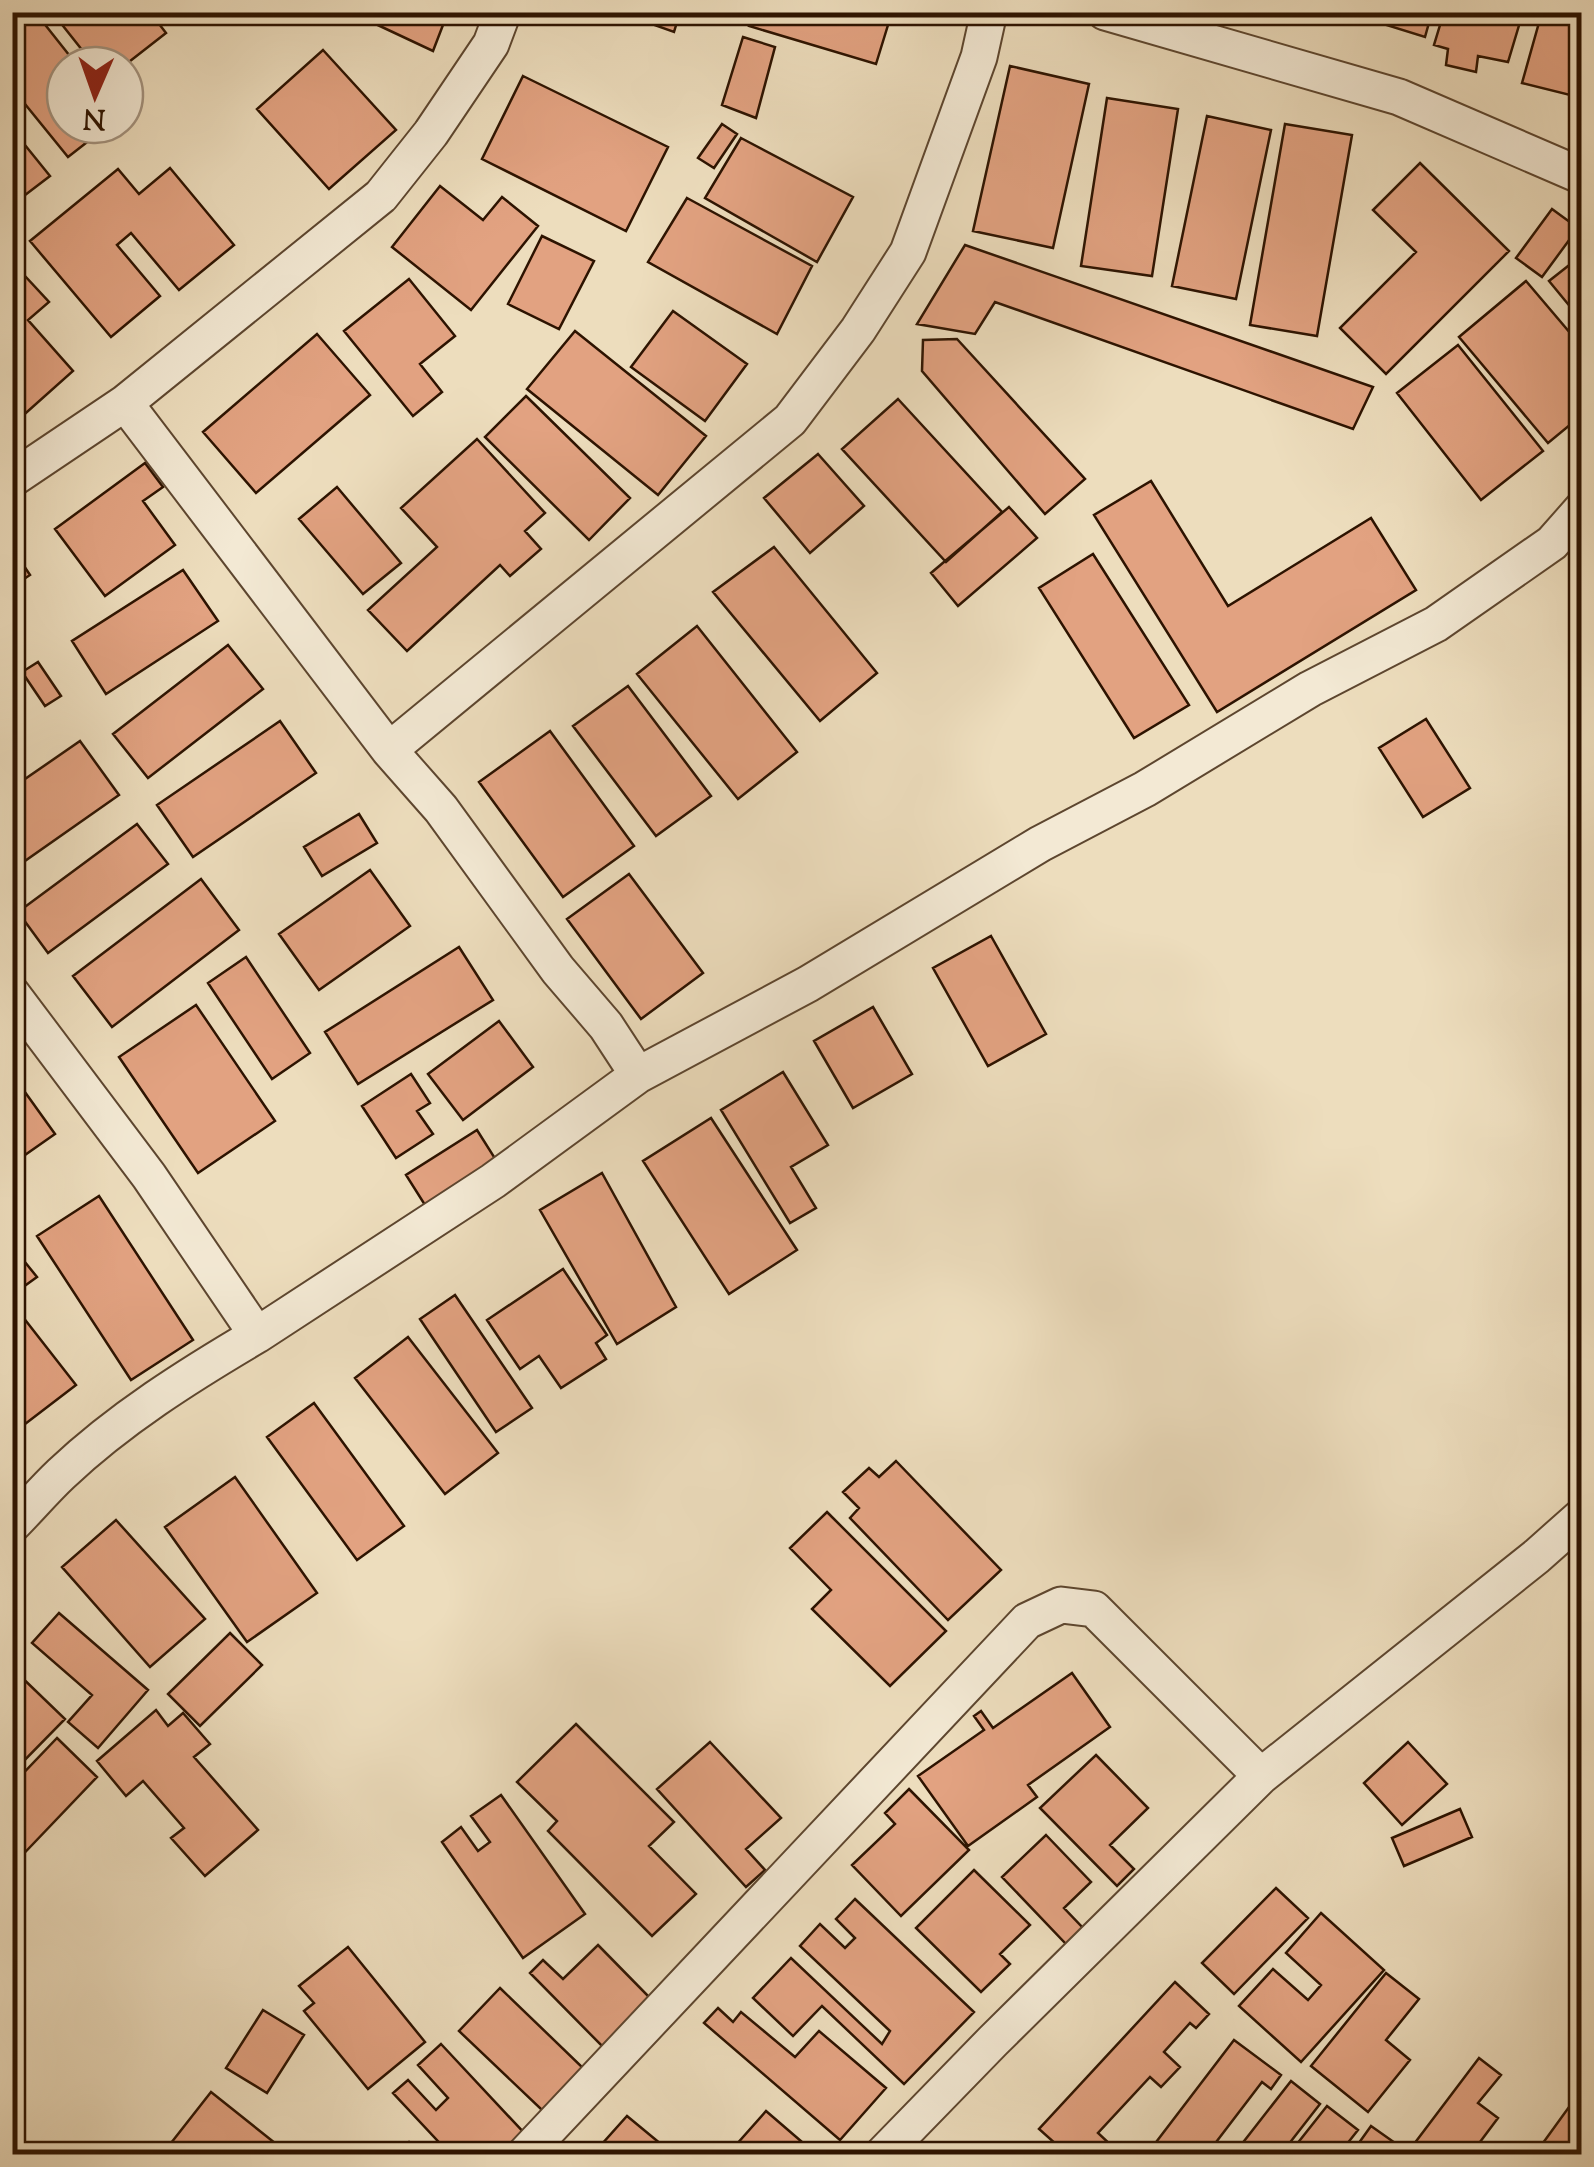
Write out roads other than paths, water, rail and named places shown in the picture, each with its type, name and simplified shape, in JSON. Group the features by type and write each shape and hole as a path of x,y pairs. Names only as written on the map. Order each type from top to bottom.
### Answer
{"street":[{"path":"12,479 125,403 381,196 431,133 491,44 502,12"},
{"path":"389,750 790,420 858,330 908,252 979,57 990,12"},
{"path":"1104,12 1399,97 1582,176"},
{"path":"125,403 389,750 442,808 558,970 606,1026 638,1075"},
{"path":"12,1525 62,1472 189,1376 493,1181 638,1075 808,984 1310,688 1436,624 1552,543 1582,510"},
{"path":"12,994 149,1176 258,1335"},
{"path":"891,2152 1261,1776 1582,1516"},
{"path":"525,2154 1027,1622 1061,1605 1094,1609 1261,1776"}]}
